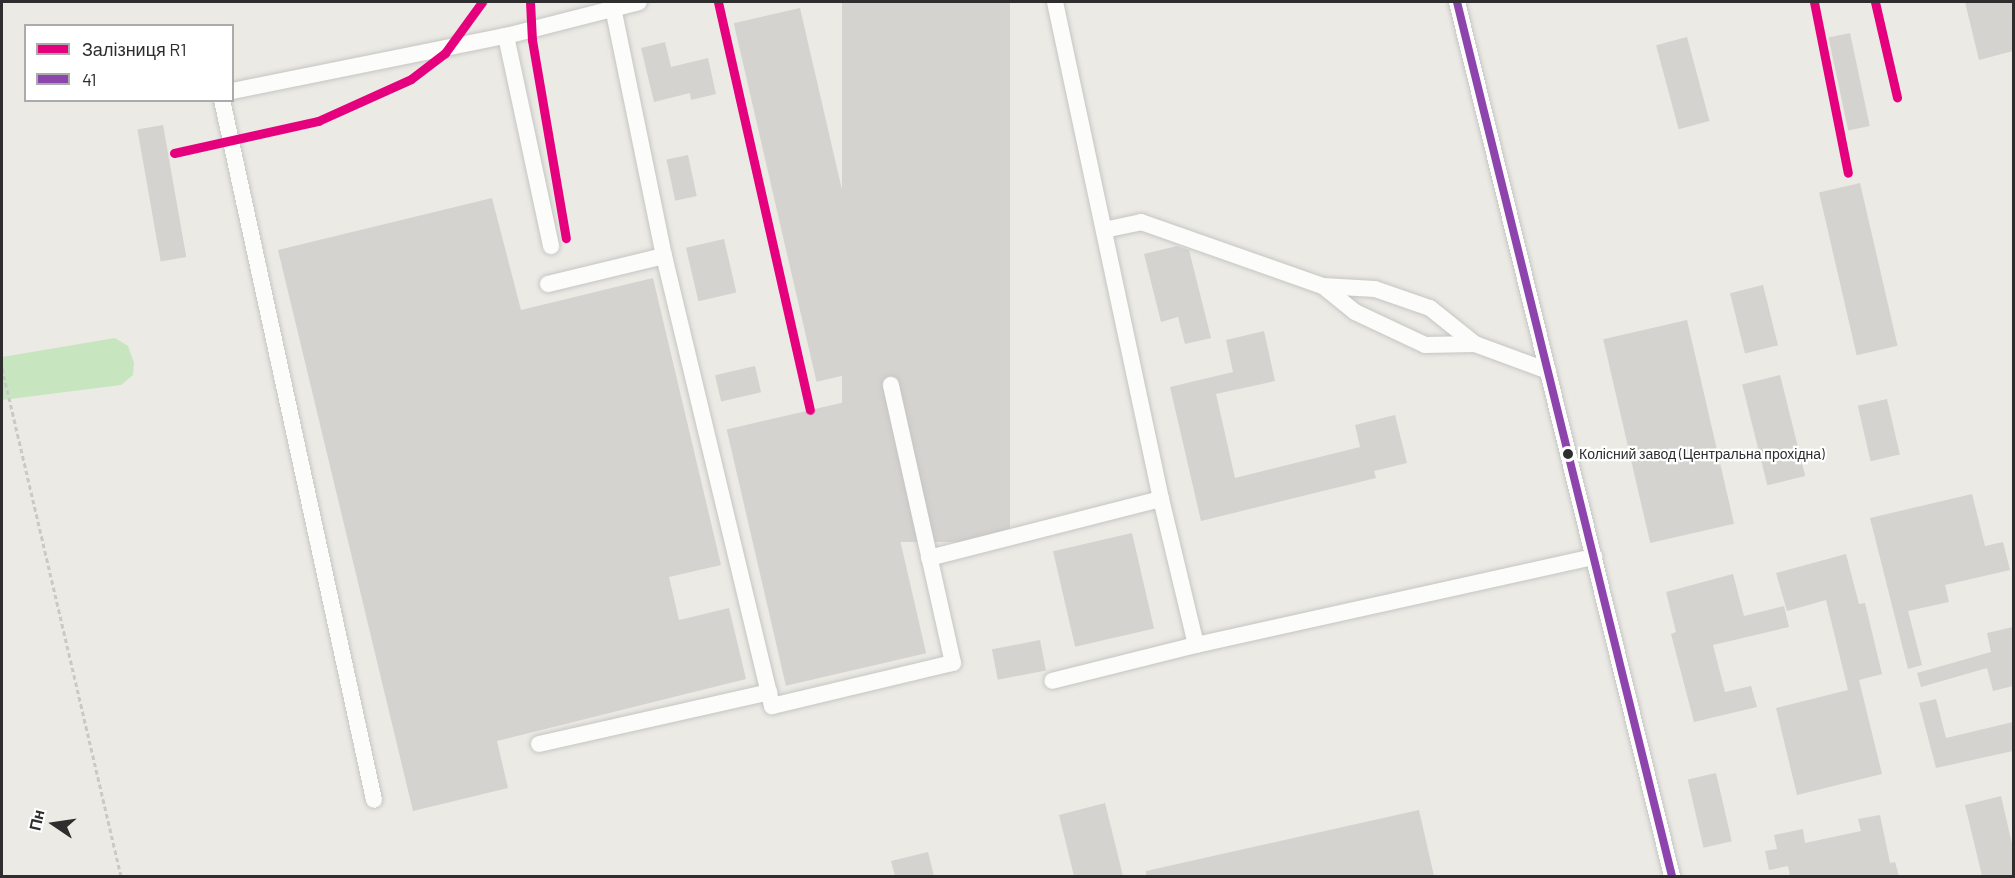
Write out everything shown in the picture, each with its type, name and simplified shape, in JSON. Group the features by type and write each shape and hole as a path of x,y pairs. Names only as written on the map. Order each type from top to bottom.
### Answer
{"street":[{"path":"234,91 506,36 639,2"},
{"path":"1055,2 1161,500 1196,645"},
{"path":"1457,2 1672,876"},
{"path":"613,8 664,256 772,706 953,663 891,385"},
{"path":"506,36 551,246"},
{"path":"222,102 374,800"},
{"path":"1104,230 1141,222 1323,286 1375,289 1430,308 1476,344 1548,370"},
{"path":"548,284 664,256"},
{"path":"1323,286 1355,312 1425,345 1476,344"},
{"path":"929,558 1161,500"},
{"path":"1052,681 1196,645 1594,556"},
{"path":"539,744 769,692"}],"path":[{"path":"2,368 121,876"}],"green space":[{"path":"115,338 128,346 134,363 133,375 121,385 2,400 2,357"}],"building":[{"path":"842,2 1010,2 1010,542 842,542"},
{"path":"1965,2 2013,2 2013,51 1979,60"},
{"path":"800,8 883,367 817,382 734,23"},
{"path":"1850,33 1870,126 1848,130 1828,38"},
{"path":"1687,37 1710,121 1679,129 1656,45"},
{"path":"665,42 671,67 708,58 716,94 691,100 690,93 654,102 641,48"},
{"path":"163,125 186,257 161,261 137,130"},
{"path":"688,155 697,196 675,201 666,160"},
{"path":"1860,183 1898,346 1857,355 1819,192"},
{"path":"492,198 521,310 653,278 721,565 669,577 679,620 729,608 746,679 497,741 508,788 413,811 278,250"},
{"path":"724,239 736,293 698,301 686,248"},
{"path":"1177,246 1189,250 1211,338 1185,344 1178,317 1161,322 1144,254"},
{"path":"1763,285 1778,345 1745,353 1730,293"},
{"path":"1687,320 1734,524 1650,543 1603,339"},
{"path":"1264,331 1275,381 1216,394 1235,478 1360,447 1355,425 1395,415 1407,463 1374,471 1376,478 1201,521 1170,387 1233,372 1226,340"},
{"path":"755,366 761,392 721,402 715,375"},
{"path":"1780,375 1805,476 1767,485 1742,384"},
{"path":"867,397 926,653 786,686 727,429"},
{"path":"1887,399 1900,455 1871,461 1858,406"},
{"path":"1972,494 1985,546 2003,542 2010,570 1945,585 1949,602 1908,611 1922,665 1908,669 1870,518"},
{"path":"1132,533 1154,628 1075,647 1053,551"},
{"path":"1846,554 1859,604 1865,603 1882,674 1859,680 1882,774 1797,795 1776,708 1848,690 1826,600 1787,611 1776,573"},
{"path":"1733,574 1744,616 1784,606 1789,627 1713,645 1725,692 1751,686 1757,707 1694,722 1671,634 1676,632 1666,592"},
{"path":"2013,627 2013,686 1993,691 1987,668 1921,687 1917,673 1991,652 1987,633"},
{"path":"1040,640 1046,670 998,680 992,649"},
{"path":"1936,699 1946,738 2013,722 2013,751 1936,768 1919,703"},
{"path":"1716,773 1732,841 1703,848 1688,780"},
{"path":"2001,796 2013,848 2013,876 1982,876 1965,805"},
{"path":"1105,803 1123,876 1074,876 1059,815"},
{"path":"1419,810 1434,876 1146,876 1146,871"},
{"path":"1880,815 1890,863 1895,862 1899,876 1790,876 1788,866 1769,870 1765,851 1777,849 1774,835 1803,829 1805,843 1861,831 1858,819"},
{"path":"928,852 934,876 895,876 891,861"}],"rail line":[{"name":"R1","path":"174,153 318,121 411,79 445,53 482,2"},
{"name":"R1","path":"530,2 532,40 566,238"},
{"name":"R1","path":"718,2 810,410"},
{"name":"R1","path":"1814,2 1848,173"},
{"name":"R1","path":"1875,2 1897,97"}],"transit line":[{"name":"41","path":"1457,2 1672,876"}],"place":[{"name":"Колісний завод (Центральна прохідна)","path":"1568,454"}]}
